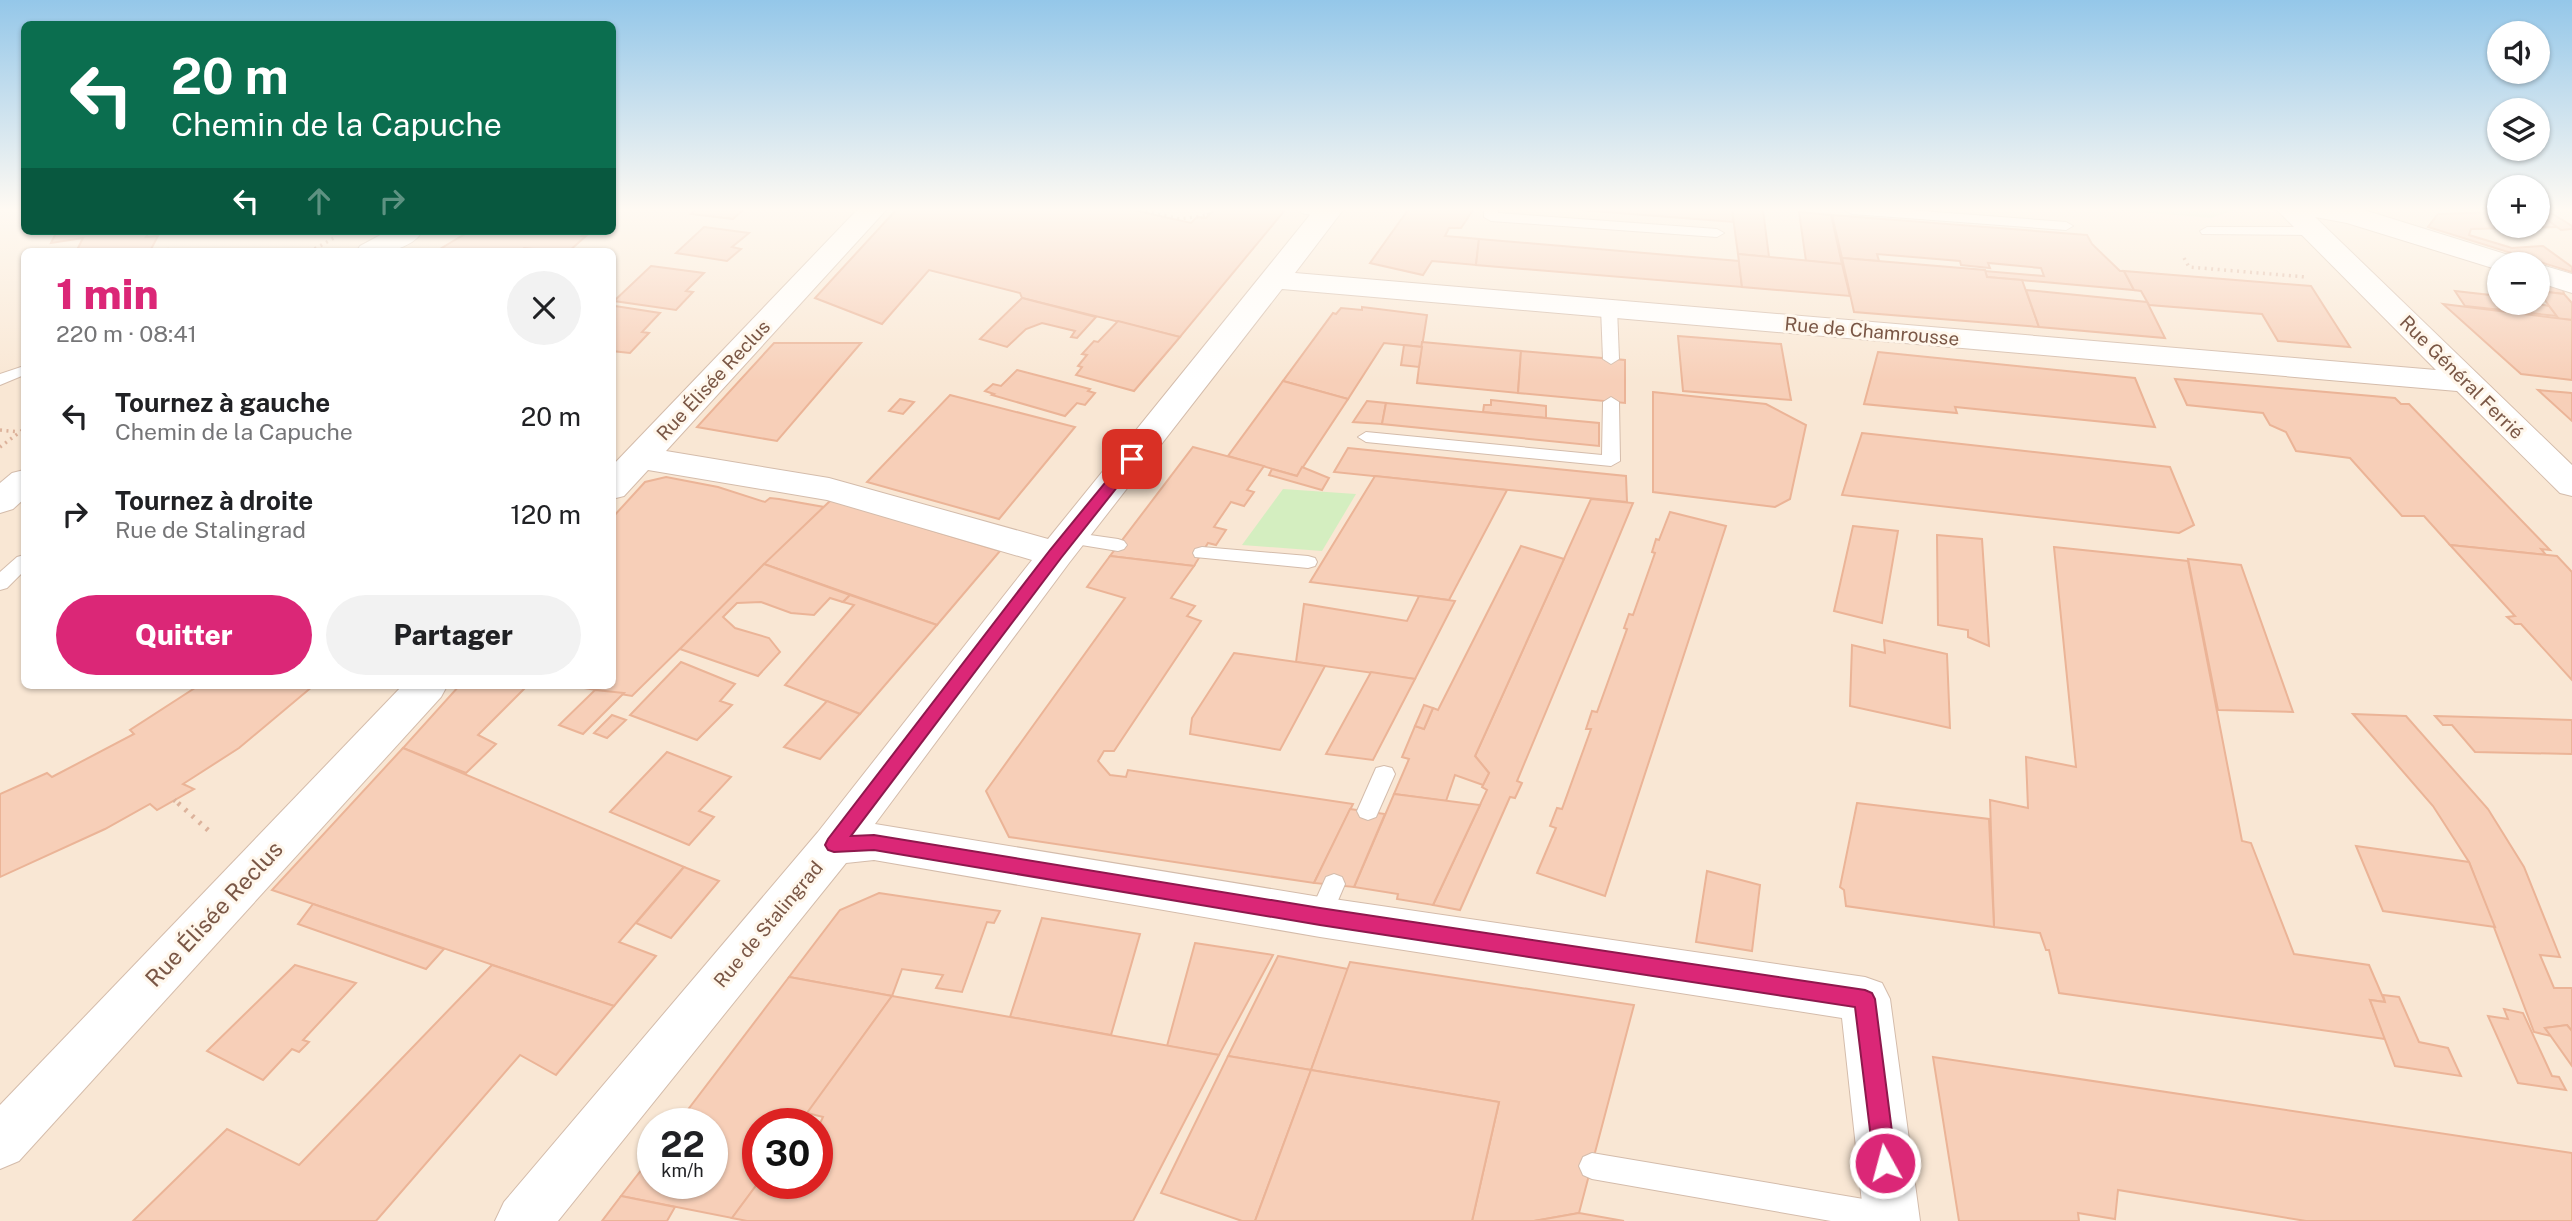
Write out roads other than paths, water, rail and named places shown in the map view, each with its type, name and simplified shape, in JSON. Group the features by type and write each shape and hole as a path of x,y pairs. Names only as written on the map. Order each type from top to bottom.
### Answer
{"street":[{"name":"Rue Élisée Reclus","path":"616,484 819,267"},
{"name":"Rue de Stalingrad","path":"523,1221 834,845 1062,546 1284,267"},
{"name":"Rue Général Ferrié","path":"2355,267 2572,485"},
{"path":"2550,277 2572,284"},
{"name":"Rue de Chamrousse","path":"1276,280 2467,382"},
{"path":"640,458 829,489 1062,546"},
{"path":"0,501 21,484"},
{"name":"Rue Élisée Reclus","path":"0,1143 424,689"},
{"path":"834,845 874,842 1327,900 1865,999 1892,1219"}],"lane":[{"path":"1609,309 1611,359"},
{"path":"0,380 21,370"},
{"path":"1366,437 1611,461 1611,402"},
{"path":"1062,546 1118,545"},
{"path":"1202,553 1308,562"},
{"path":"0,583 21,564"},
{"path":"1368,811 1384,774"},
{"path":"1592,1166 1892,1219"}]}
